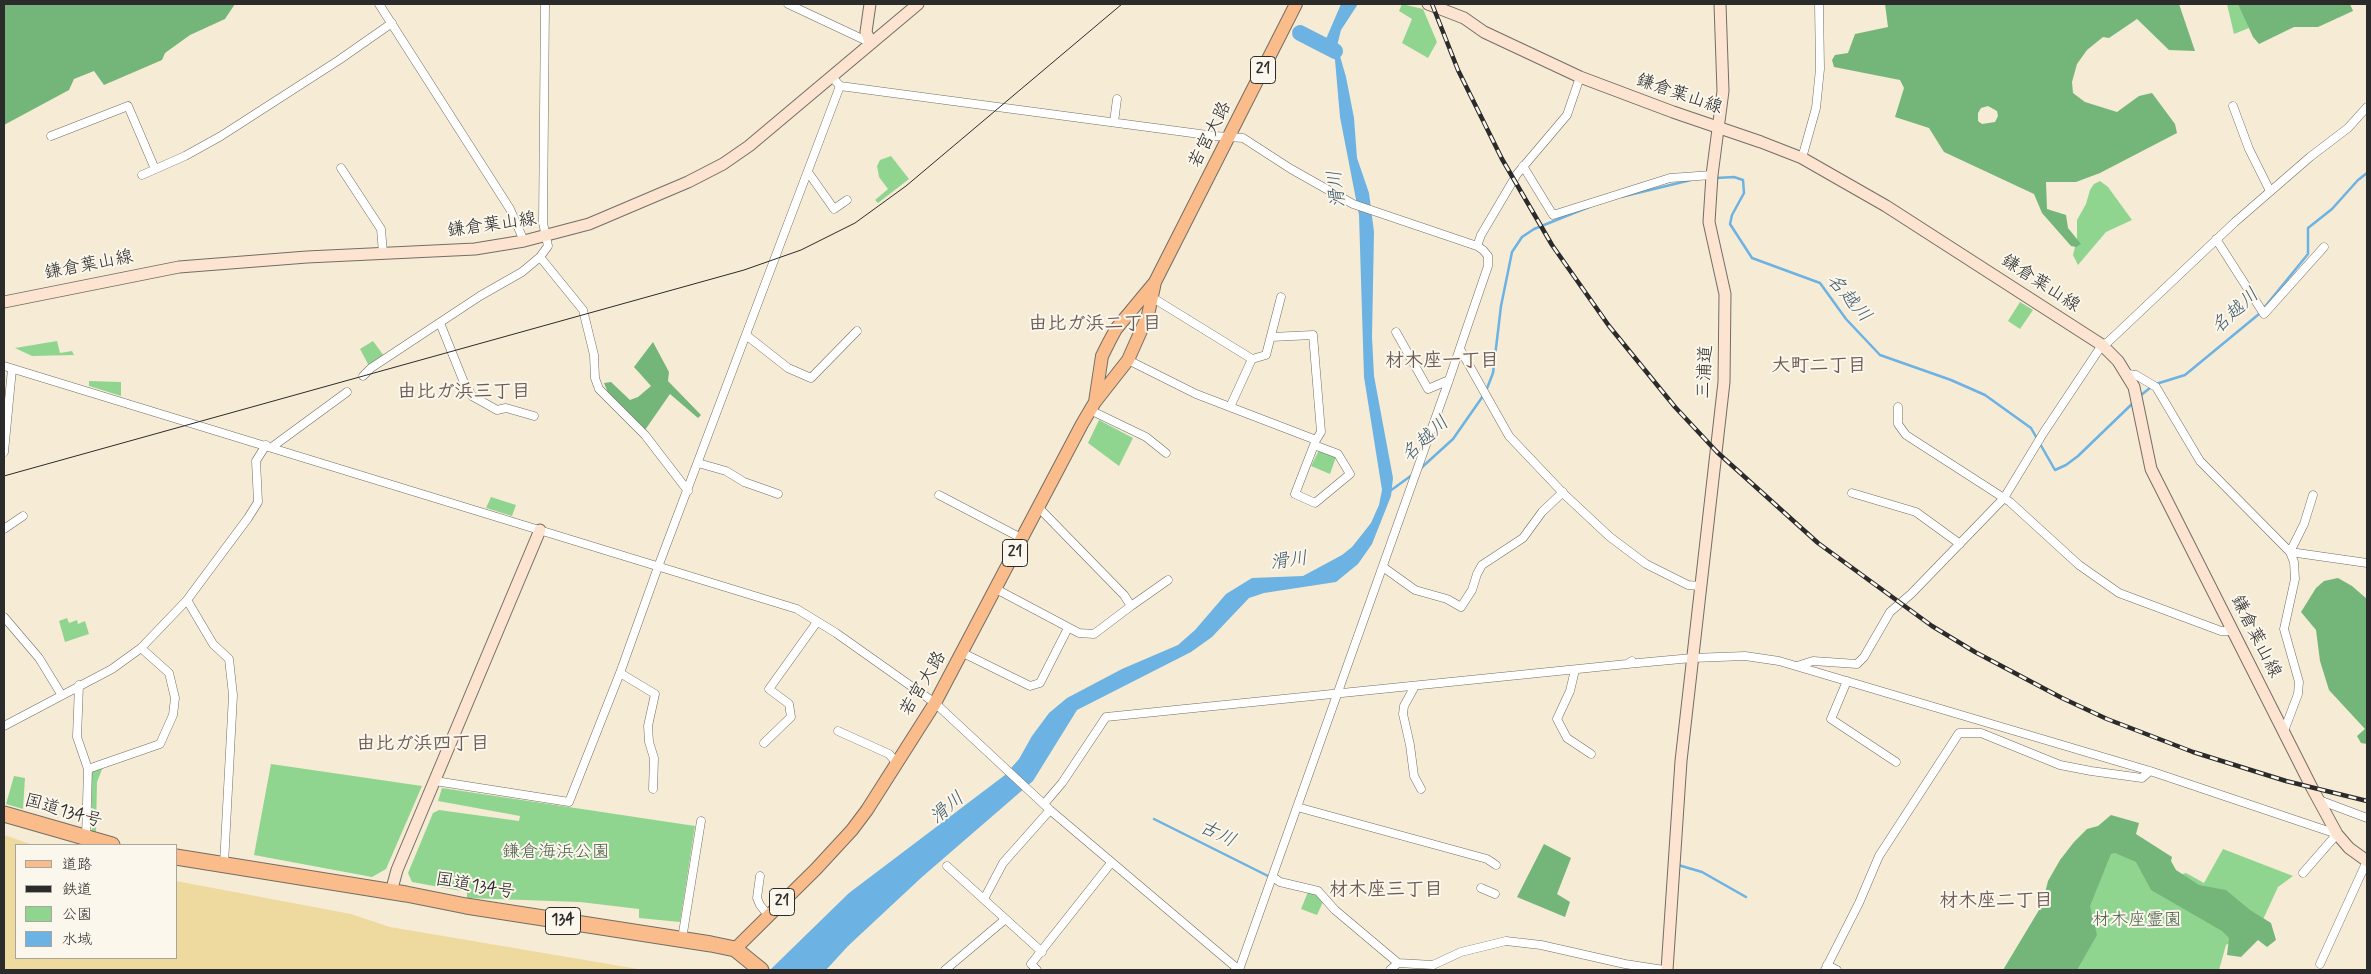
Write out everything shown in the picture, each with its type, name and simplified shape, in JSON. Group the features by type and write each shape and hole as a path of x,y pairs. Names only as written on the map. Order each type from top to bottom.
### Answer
{"highway":[{"name":"国道134号","path":"4,814 108,844"},
{"name":"国道134号","path":"178,857 735,949 760,970"}],"main road":[{"path":"870,4 866,32 871,43"},
{"name":"鎌倉葉山線","path":"4,302 179,267 306,257 475,249 545,236 606,217 688,182 723,164 749,146 918,4"},
{"name":"若宮大路","path":"1092,406 1102,356 1109,342 1116,329 1155,282 1296,4"},
{"name":"鎌倉葉山線","path":"1428,4 1464,18 1484,32 1580,77 1802,158 1886,206 2102,345 2128,374 2136,398 2151,469 2232,631 2337,834 2349,848 2367,861"},
{"path":"1458,4 1464,18"},
{"name":"三浦道","path":"1666,970 1680,761 1699,586 1718,444 1726,339 1725,294 1711,241 1709,222 1711,178 1723,73 1720,4"},
{"name":"若宮大路","path":"735,949 816,869 868,810 896,762 935,703 963,653 1092,406 1128,360 1142,332 1153,298 1155,282"},
{"path":"391,892 397,870 540,530"}],"street":[{"path":"380,4 510,209 524,241"},
{"path":"363,376 371,368 480,296 522,272 540,257 548,246 545,236 545,4"},
{"path":"788,4 871,43"},
{"path":"1802,158 1817,99 1820,69 1819,4"},
{"path":"142,175 185,156 221,136 339,60 392,23"},
{"path":"4,366 797,609 935,703 1047,807 1239,970 1460,349 1488,266 1487,253 1477,246 1353,204 1291,169 1243,138 840,86 832,77"},
{"path":"1477,246 1480,235 1523,166 1567,115 1580,77"},
{"path":"435,781 569,802 620,673 658,567 840,86"},
{"path":"1114,122 1117,99"},
{"path":"51,136 128,106 155,169"},
{"path":"2233,106 2249,150 2270,191"},
{"path":"1797,666 1813,661 1857,664 1864,657 1890,612 1911,594 2004,498 2044,432 2102,345 2108,342 2216,239 2270,191 2348,128 2367,107"},
{"path":"1523,166 1553,214 1670,178 1711,178"},
{"path":"341,168 381,229 383,253"},
{"path":"808,172 834,209 847,200"},
{"path":"2216,239 2264,314 2324,247"},
{"path":"540,257 583,310 594,355 595,378 599,389 645,435 688,491"},
{"path":"1153,298 1252,359 1266,355 1282,297"},
{"path":"440,323 463,380 472,396 497,410 506,408 534,416"},
{"path":"746,335 788,368 811,378 857,331"},
{"path":"1396,332 1428,389 1449,380"},
{"path":"1128,360 1196,394 1230,407 1315,443 1338,454 1350,474 1316,503 1295,494 1315,443 1322,432 1313,335 1270,337"},
{"path":"1460,349 1480,388 1509,436 1563,492 1610,537 1646,564 1688,585 1699,586"},
{"path":"1230,407 1252,359"},
{"path":"4,452 12,369"},
{"path":"2128,374 2140,377 2156,386 2200,461 2290,552 2294,562 2295,579 2284,629 2299,682 2298,694 2284,731"},
{"path":"4,726 61,694 112,669 141,648 187,600 258,502 256,461 269,446 347,392"},
{"path":"1092,406 1146,437 1166,453"},
{"path":"1898,407 1898,424 1906,435 2010,502 2079,565 2119,594 2222,632 2232,631"},
{"path":"698,463 726,472 756,487 778,494"},
{"path":"1383,567 1415,590 1447,599 1462,607 1472,590 1482,565 1523,538 1542,512 1563,492"},
{"path":"1852,493 1916,512 1960,544"},
{"path":"939,495 1023,539"},
{"path":"2290,552 2304,524 2312,495"},
{"path":"1039,508 1124,596 1131,606"},
{"path":"4,529 23,516"},
{"path":"2290,552 2367,563"},
{"path":"996,589 1068,628 1079,633 1094,634 1168,580"},
{"path":"187,600 213,644 229,659 234,695 224,864"},
{"path":"4,617 39,658 61,694"},
{"path":"764,743 791,717 789,704 769,689 817,622"},
{"path":"963,653 1030,686 1040,683 1068,628"},
{"path":"88,769 160,744 172,715 175,698 169,673 141,648"},
{"path":"984,899 1003,863 1047,807 1106,717 1575,670 1630,662 1745,656 1797,666 2150,771 2337,834 2303,873"},
{"path":"1575,670 1570,691 1557,718 1567,738 1592,754"},
{"path":"620,673 655,694 648,726 649,742 654,758 653,789"},
{"path":"1847,681 1831,719 1896,762"},
{"path":"79,685 77,737 88,769 88,831 86,839"},
{"path":"1416,686 1404,706 1403,714 1414,776 1422,789"},
{"path":"838,731 889,754 896,762"},
{"path":"1837,970 1826,968 1859,904 1879,856 1959,733 1981,733 2060,765 2091,772 2142,778 2150,771"},
{"path":"2319,800 2367,818"},
{"path":"1297,807 1487,859 1496,865"},
{"path":"682,939 701,821"},
{"path":"2320,964 2367,861"},
{"path":"1037,970 1031,964 1111,863"},
{"path":"947,866 1042,952"},
{"path":"760,876 757,898 768,915"},
{"path":"1272,881 1318,891 1335,910 1398,963 1433,965 1461,952 1506,941 1541,945 1626,964 1666,970"},
{"path":"1481,888 1496,894"},
{"path":"945,970 1002,922 1004,918"},
{"path":"1390,970 1398,963"}],"green space":[{"path":"4,4 235,4 225,19 190,35 165,53 162,60 104,85 94,71 74,79 69,90 4,125"},
{"path":"1402,4 1423,9 1437,42 1428,58 1402,43 1412,19 1399,11"},
{"path":"1885,4 2179,4 2195,51 2169,50 2137,19 2109,38 2103,37 2087,50 2077,64 2072,82 2073,93 2085,102 2117,112 2139,96 2152,93 2175,124 2177,133 2100,173 2076,182 2046,182 2047,209 2066,215 2068,228 2081,244 2076,247 2071,246 2042,213 2034,194 1944,152 1929,128 1895,117 1904,88 1900,80 1834,67 1832,60 1835,55 1848,53 1855,34 1888,27","holes":["1988,106 1997,111 1998,116 1995,122 1982,124 1978,121 1978,113 1981,108"]},
{"path":"2227,4 2241,4 2249,28 2234,34"},
{"path":"2238,4 2350,4 2353,11 2318,27 2294,27 2259,44 2253,37"},
{"path":"891,156 909,179 878,203 875,200 888,189 879,177 877,166 880,160"},
{"path":"2100,181 2108,187 2132,220 2106,232 2078,265 2073,255 2077,239 2077,220 2086,204 2090,190 2094,184"},
{"path":"2020,302 2033,310 2020,329 2008,321"},
{"path":"57,341 60,353 72,351 74,355 32,356 15,348"},
{"path":"373,341 384,356 369,366 360,349"},
{"path":"653,342 669,372 668,381 701,415 698,418 670,394 645,430 609,395 604,383 611,382 630,400 638,397 651,386 634,367"},
{"path":"89,381 121,382 121,396 89,386"},
{"path":"1099,420 1133,438 1119,466 1088,443"},
{"path":"1319,450 1336,457 1330,474 1311,466"},
{"path":"491,497 516,505 512,516 486,508"},
{"path":"2338,578 2352,586 2367,599 2367,744 2361,743 2357,736 2365,729 2329,690 2320,661 2316,630 2301,612 2316,588 2324,581"},
{"path":"67,618 69,623 77,620 78,624 85,621 89,634 65,642 59,621"},
{"path":"271,764 422,786 386,869 372,877 254,855"},
{"path":"103,767 97,782 96,832 92,831 91,770"},
{"path":"14,776 25,778 23,809 6,804"},
{"name":"鎌倉海浜公園","path":"442,788 695,826 680,922 639,918 639,909 580,902 467,898 467,892 412,882 408,873 433,813 439,810 519,821 520,816 438,801"},
{"path":"2111,815 2139,823 2136,834 2172,857 2171,861 2176,870 2199,885 2226,890 2250,910 2271,923 2276,940 2267,947 2258,940 2241,957 2227,955 2229,938 2222,931 2151,890 2136,862 2115,853 2111,854 2090,906 2097,935 2077,970 2003,970 2042,905 2048,881 2060,860 2087,829 2098,826"},
{"path":"1544,844 1571,858 1557,894 1570,902 1565,917 1517,897"},
{"name":"材木座霊園","path":"2223,849 2293,876 2278,887 2260,926 2226,945 2219,970 2070,970 2087,900 2110,850 2125,854 2135,861 2143,860 2171,877 2186,873 2204,883"},
{"path":"1308,892 1316,894 1323,902 1317,915 1301,909"}],"sand":[{"path":"4,835 30,844 15,844 15,959 178,959 178,881 351,914 390,927 644,970 4,970"}],"water":[{"path":"1341,4 1358,4 1341,30 1337,46 1346,77 1354,118 1357,158 1369,193 1374,232 1372,337 1374,376 1393,478 1391,496 1372,544 1358,564 1336,582 1264,593 1249,598 1212,637 1191,652 1077,710 1033,781 922,877 848,946 826,970 770,970 849,893 1005,775 1019,759 1032,736 1049,713 1067,698 1122,669 1178,645 1195,630 1226,594 1252,578 1303,576 1342,555 1352,547 1371,523 1379,505 1382,490 1364,377 1359,215 1340,117 1335,60 1326,39"}],"waterway":[{"path":"1300,33 1335,51"},
{"name":"名越川","path":"2156,384 2185,375 2259,314 2308,254 2308,228 2332,209 2358,180 2367,173"},
{"name":"名越川","path":"1716,178 1734,177 1743,180 1744,193 1732,215 1730,224 1752,258 1820,283 1846,319 1880,355 1951,380 1985,395 2031,428 2055,470 2078,456 2133,403"},
{"name":"名越川","path":"1621,197 1691,180"},
{"name":"名越川","path":"1486,391 1493,373 1501,306 1512,252 1522,237 1534,229 1589,207"},
{"name":"名越川","path":"2140,396 2151,387"},
{"name":"名越川","path":"1420,469 1453,439 1483,396"},
{"name":"名越川","path":"1390,491 1412,475"},
{"name":"古川","path":"1154,819 1268,876"},
{"path":"1678,865 1702,872 1746,897"}],"tram line":[{"path":"4,476 744,270 801,250 855,223 906,186 1122,4"}],"railway":[{"path":"1432,4 1458,70 1502,159 1552,245 1609,326 1675,407 1717,452 1818,543 1932,626 1975,652 2062,698 2107,719 2193,752 2286,781 2367,801"}],"district":[{"name":"由比ガ浜二丁目","path":"1095,325"},
{"name":"材木座一丁目","path":"1442,362"},
{"name":"大町二丁目","path":"1819,367"},
{"name":"由比ガ浜三丁目","path":"464,393"},
{"name":"由比ガ浜四丁目","path":"423,745"},
{"name":"材木座三丁目","path":"1386,891"},
{"name":"材木座二丁目","path":"1996,902"}],"water label":[{"name":"滑川","path":"1338,189"},
{"name":"滑川","path":"1289,562"},
{"name":"滑川","path":"948,809"}]}
